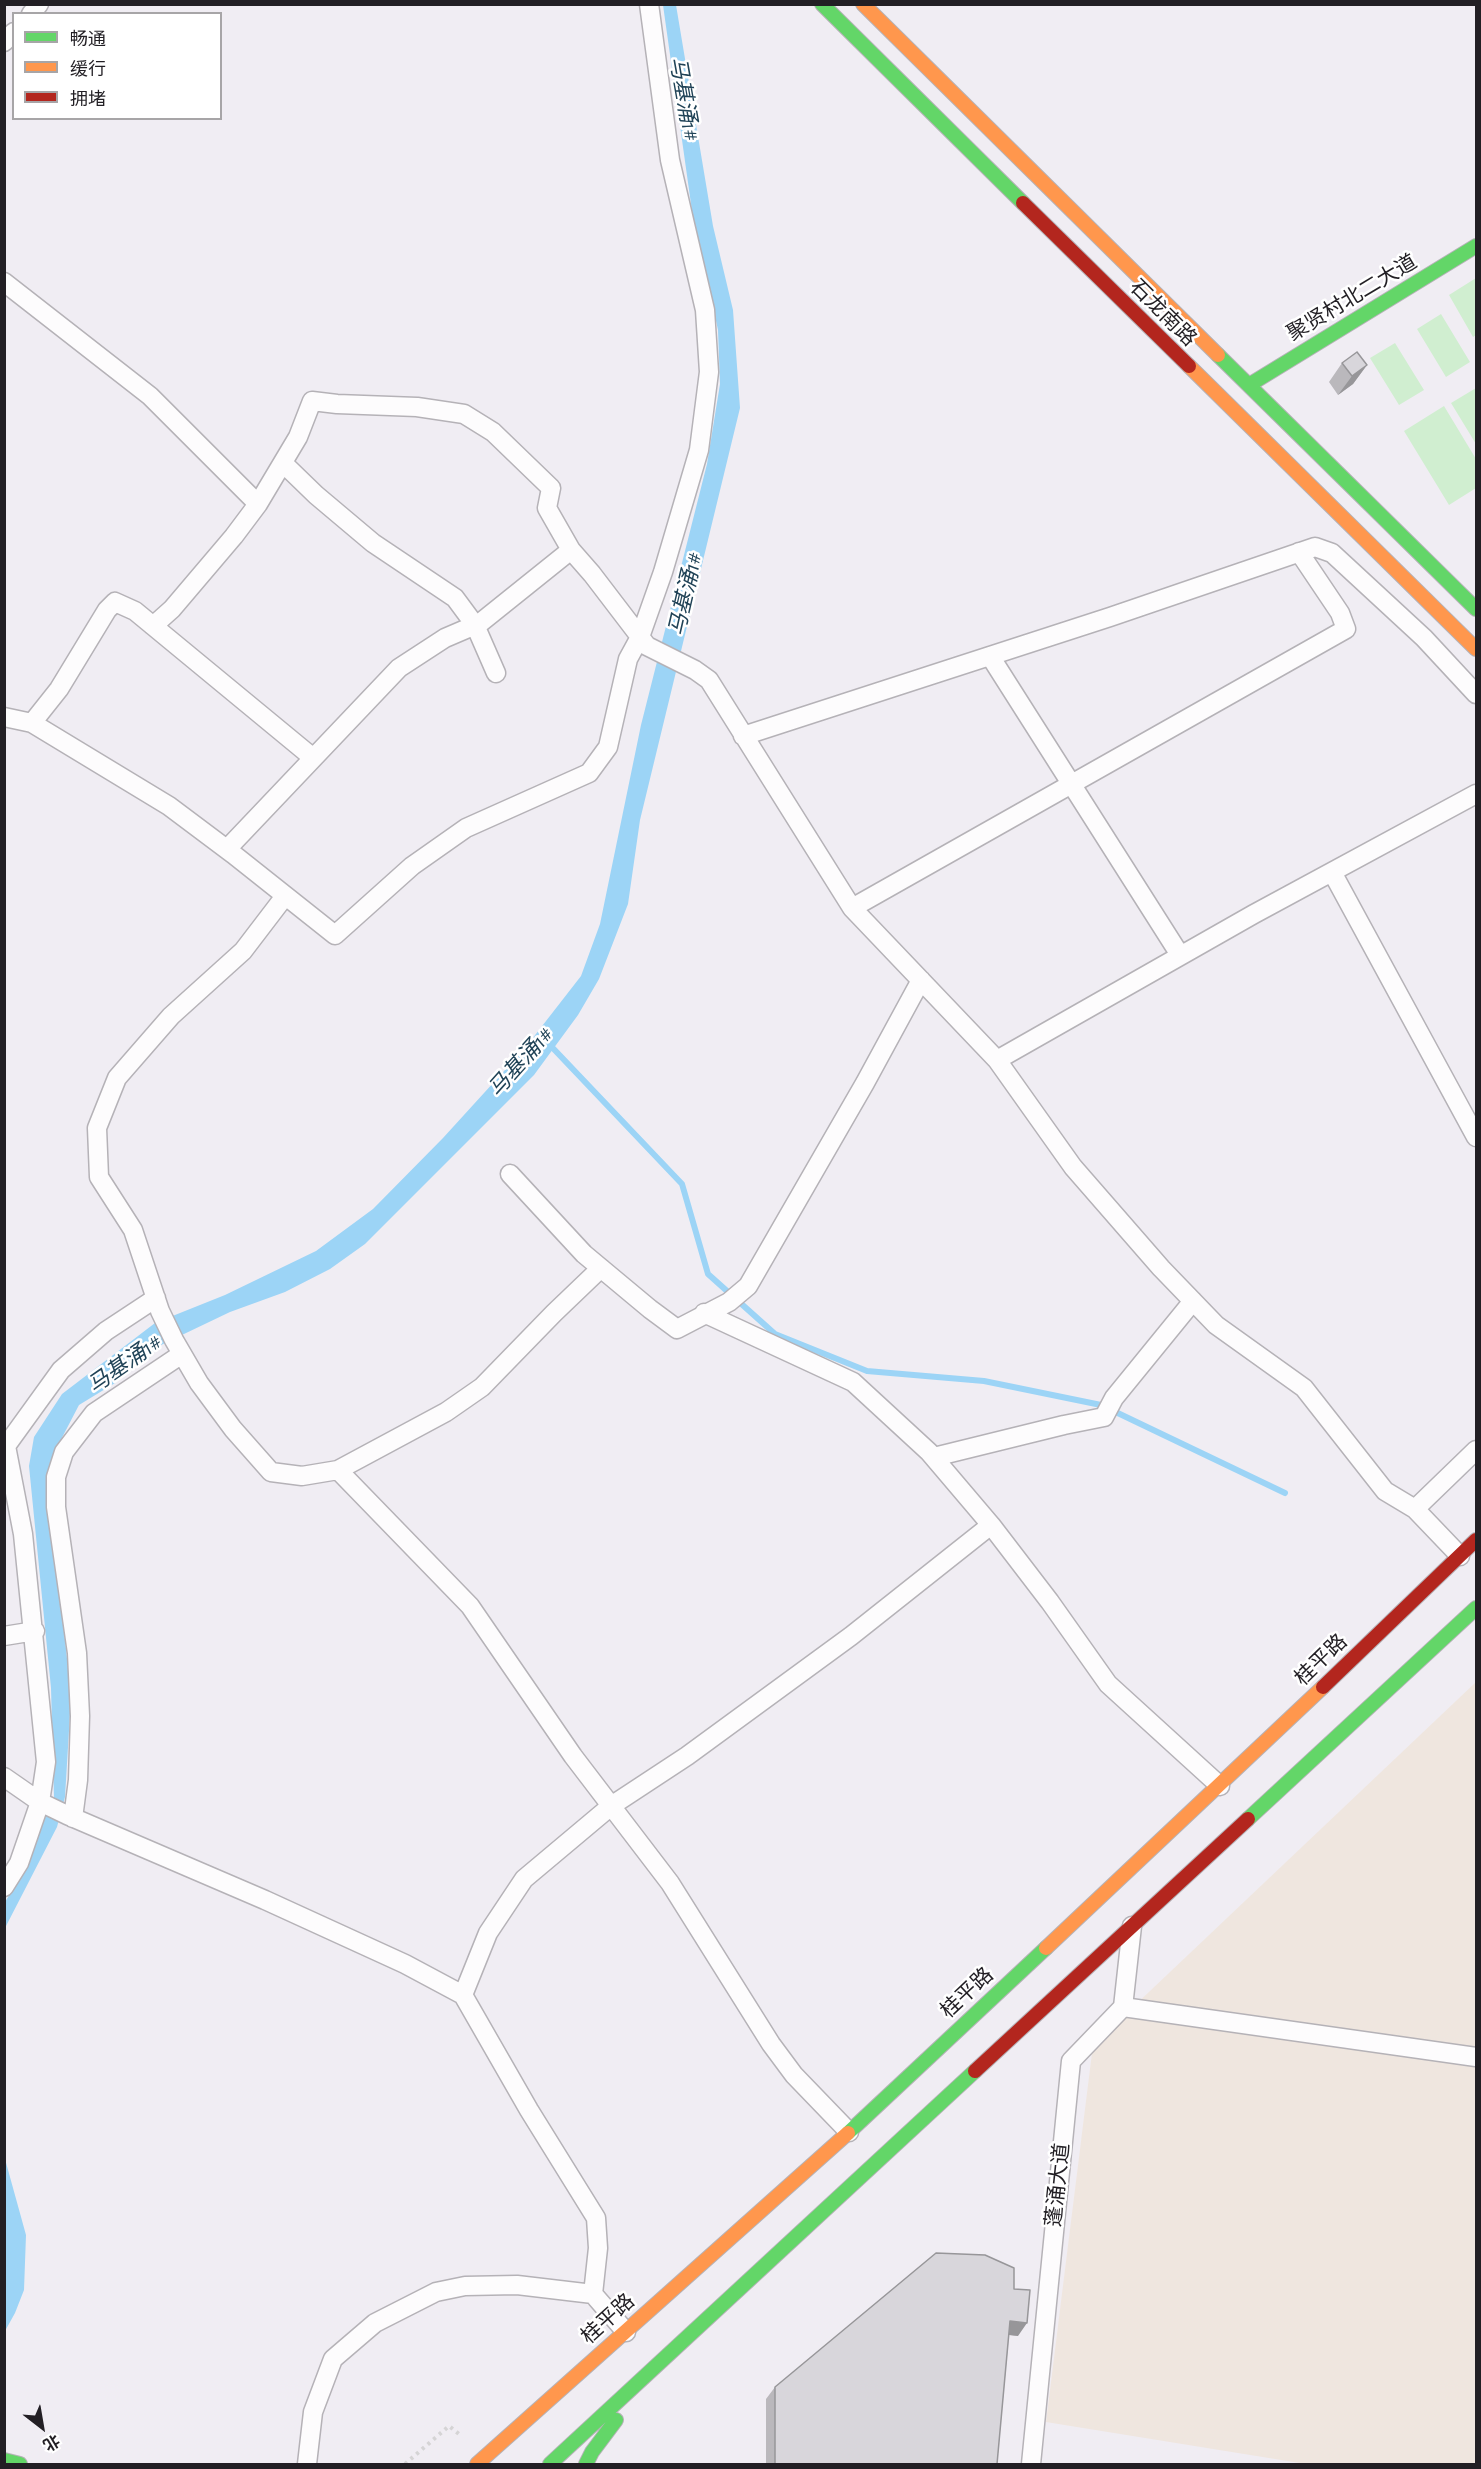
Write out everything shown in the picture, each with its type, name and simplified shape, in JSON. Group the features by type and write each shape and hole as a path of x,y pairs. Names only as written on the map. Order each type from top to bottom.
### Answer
{"main road":[{"name":"石龙南路","path":"822,4 1476,649"},
{"name":"石龙南路","path":"863,4 1476,609"},
{"name":"聚贤村北二大道","path":"1249,386 1476,246"},
{"name":"桂平路","path":"477,2464 849,2132 1220,1786 1476,1540"},
{"path":"550,2464 1476,1608"},
{"path":"586,2464 592,2452 658,2365"},
{"path":"4,2460 20,2464"}],"street":[{"path":"4,717 32,723 169,806 336,935 412,866 465,828 589,773 608,747 628,659 644,641 699,450 709,372 705,310 670,160 649,4"},
{"path":"4,282 150,396 258,504"},
{"path":"153,626 172,609 258,504 284,464 298,437 312,401 337,404 417,406 464,414 493,432 550,488 547,508 571,550 644,641 708,680 852,908 997,1060 1073,1167 1192,1301 1216,1325 1304,1388 1385,1491 1414,1509 1460,1556"},
{"path":"284,464 316,495 373,543 455,598 476,625 496,673"},
{"path":"742,736 990,656 1315,546 1332,553 1402,618 1476,694"},
{"path":"227,849 399,668 445,638 476,625 571,550"},
{"path":"852,908 1346,630 1340,613 1299,552"},
{"path":"1402,618 1424,598"},
{"path":"32,723 59,689 107,610 115,602 135,611 312,757"},
{"path":"990,656 1180,955"},
{"path":"997,1060 1180,955 1476,794"},
{"path":"1332,872 1476,1137"},
{"path":"285,896 243,951 171,1016 117,1078 97,1128 99,1177 133,1230 158,1304 178,1347 199,1383 233,1429 271,1472 302,1476 338,1470 446,1412 482,1387 601,1268"},
{"path":"510,1174 584,1254 650,1310 677,1329 729,1302 748,1286 865,1083 921,980"},
{"path":"934,1457 1104,1417 1114,1398 1192,1301"},
{"path":"4,1887 19,1863 44,1804 46,1762 35,1631 23,1534 6,1446 62,1370 106,1331 158,1304"},
{"path":"704,1313 853,1382 934,1457 991,1525 1050,1602 1108,1684 1220,1786"},
{"path":"70,1816 78,1780 80,1716 76,1653 56,1507 56,1477 64,1452 94,1413 178,1347"},
{"path":"1414,1509 1476,1450"},
{"path":"338,1470 470,1606 573,1756 670,1883 777,2052 794,2075 849,2132"},
{"path":"463,1995 488,1933 524,1879 611,1806 687,1756 851,1636 991,1525"},
{"path":"4,1636 35,1631"},
{"path":"4,1777 44,1804 265,1900 405,1964 463,1995 529,2110 596,2218 598,2248 593,2294"},
{"path":"1132,1926 1123,2007 1476,2057"},
{"name":"蓬涌大道","path":"1031,2464 1071,2061 1123,2007"},
{"path":"307,2464 313,2412 333,2359 375,2323 436,2292 465,2286 517,2284 593,2294 626,2332"}],"path":[{"path":"405,2464 449,2426 459,2434"}],"shaded area":[{"path":"1476,1682 1476,2464 1306,2464 1046,2422 1093,2045"}],"green space":[{"path":"1476,278 1476,335 1473,337 1449,295"},
{"path":"1441,314 1470,362 1446,377 1417,329"},
{"path":"1395,343 1424,390 1399,405 1370,358"},
{"path":"1476,388 1476,444 1451,403"},
{"path":"1444,406 1476,459 1476,488 1449,505 1404,431"}],"water":[{"name":"马基涌1#","path":"663,5 676,5 713,226 733,310 740,408 640,820 628,904 599,979 578,1015 534,1075 365,1244 330,1269 285,1292 230,1312 161,1345 115,1383 79,1405 54,1453 49,1485 71,1697 65,1797 57,1827 5,1928 5,1902 16,1884 54,1798 51,1688 29,1466 34,1437 62,1394 155,1323 225,1295 316,1251 373,1209 443,1138 525,1048 581,976 600,924 641,725 707,464 720,384 718,330 692,211"},
{"path":"5,2159 26,2235 24,2290 5,2331"}],"building":[{"path":"1357,352 1367,365 1352,376 1342,363"},
{"path":"936,2253 985,2255 1014,2268 1014,2289 1030,2290 1027,2323 1010,2321 997,2464 775,2464 775,2387"}],"waterway":[{"name":"马基涌1#","path":"549,1044 682,1184 708,1274 775,1334 867,1371 984,1381 1101,1405 1285,1493"}],"traffic: fast":[{"path":"822,4 1023,203"},
{"path":"1249,385 1476,246"},
{"path":"1218,355 1476,609"},
{"path":"1248,1819 1476,1608"},
{"path":"848,2133 1046,1948"},
{"path":"550,2464 975,2071"},
{"path":"586,2464 592,2452 616,2420"},
{"path":"4,2460 20,2464"}],"traffic: slow":[{"path":"863,4 1218,355"},
{"path":"1189,366 1476,649"},
{"path":"1046,1948 1323,1687"},
{"path":"477,2464 848,2133"}],"traffic: jam":[{"path":"1023,203 1189,366"},
{"path":"1323,1687 1476,1540"},
{"path":"975,2071 1248,1819"}]}
